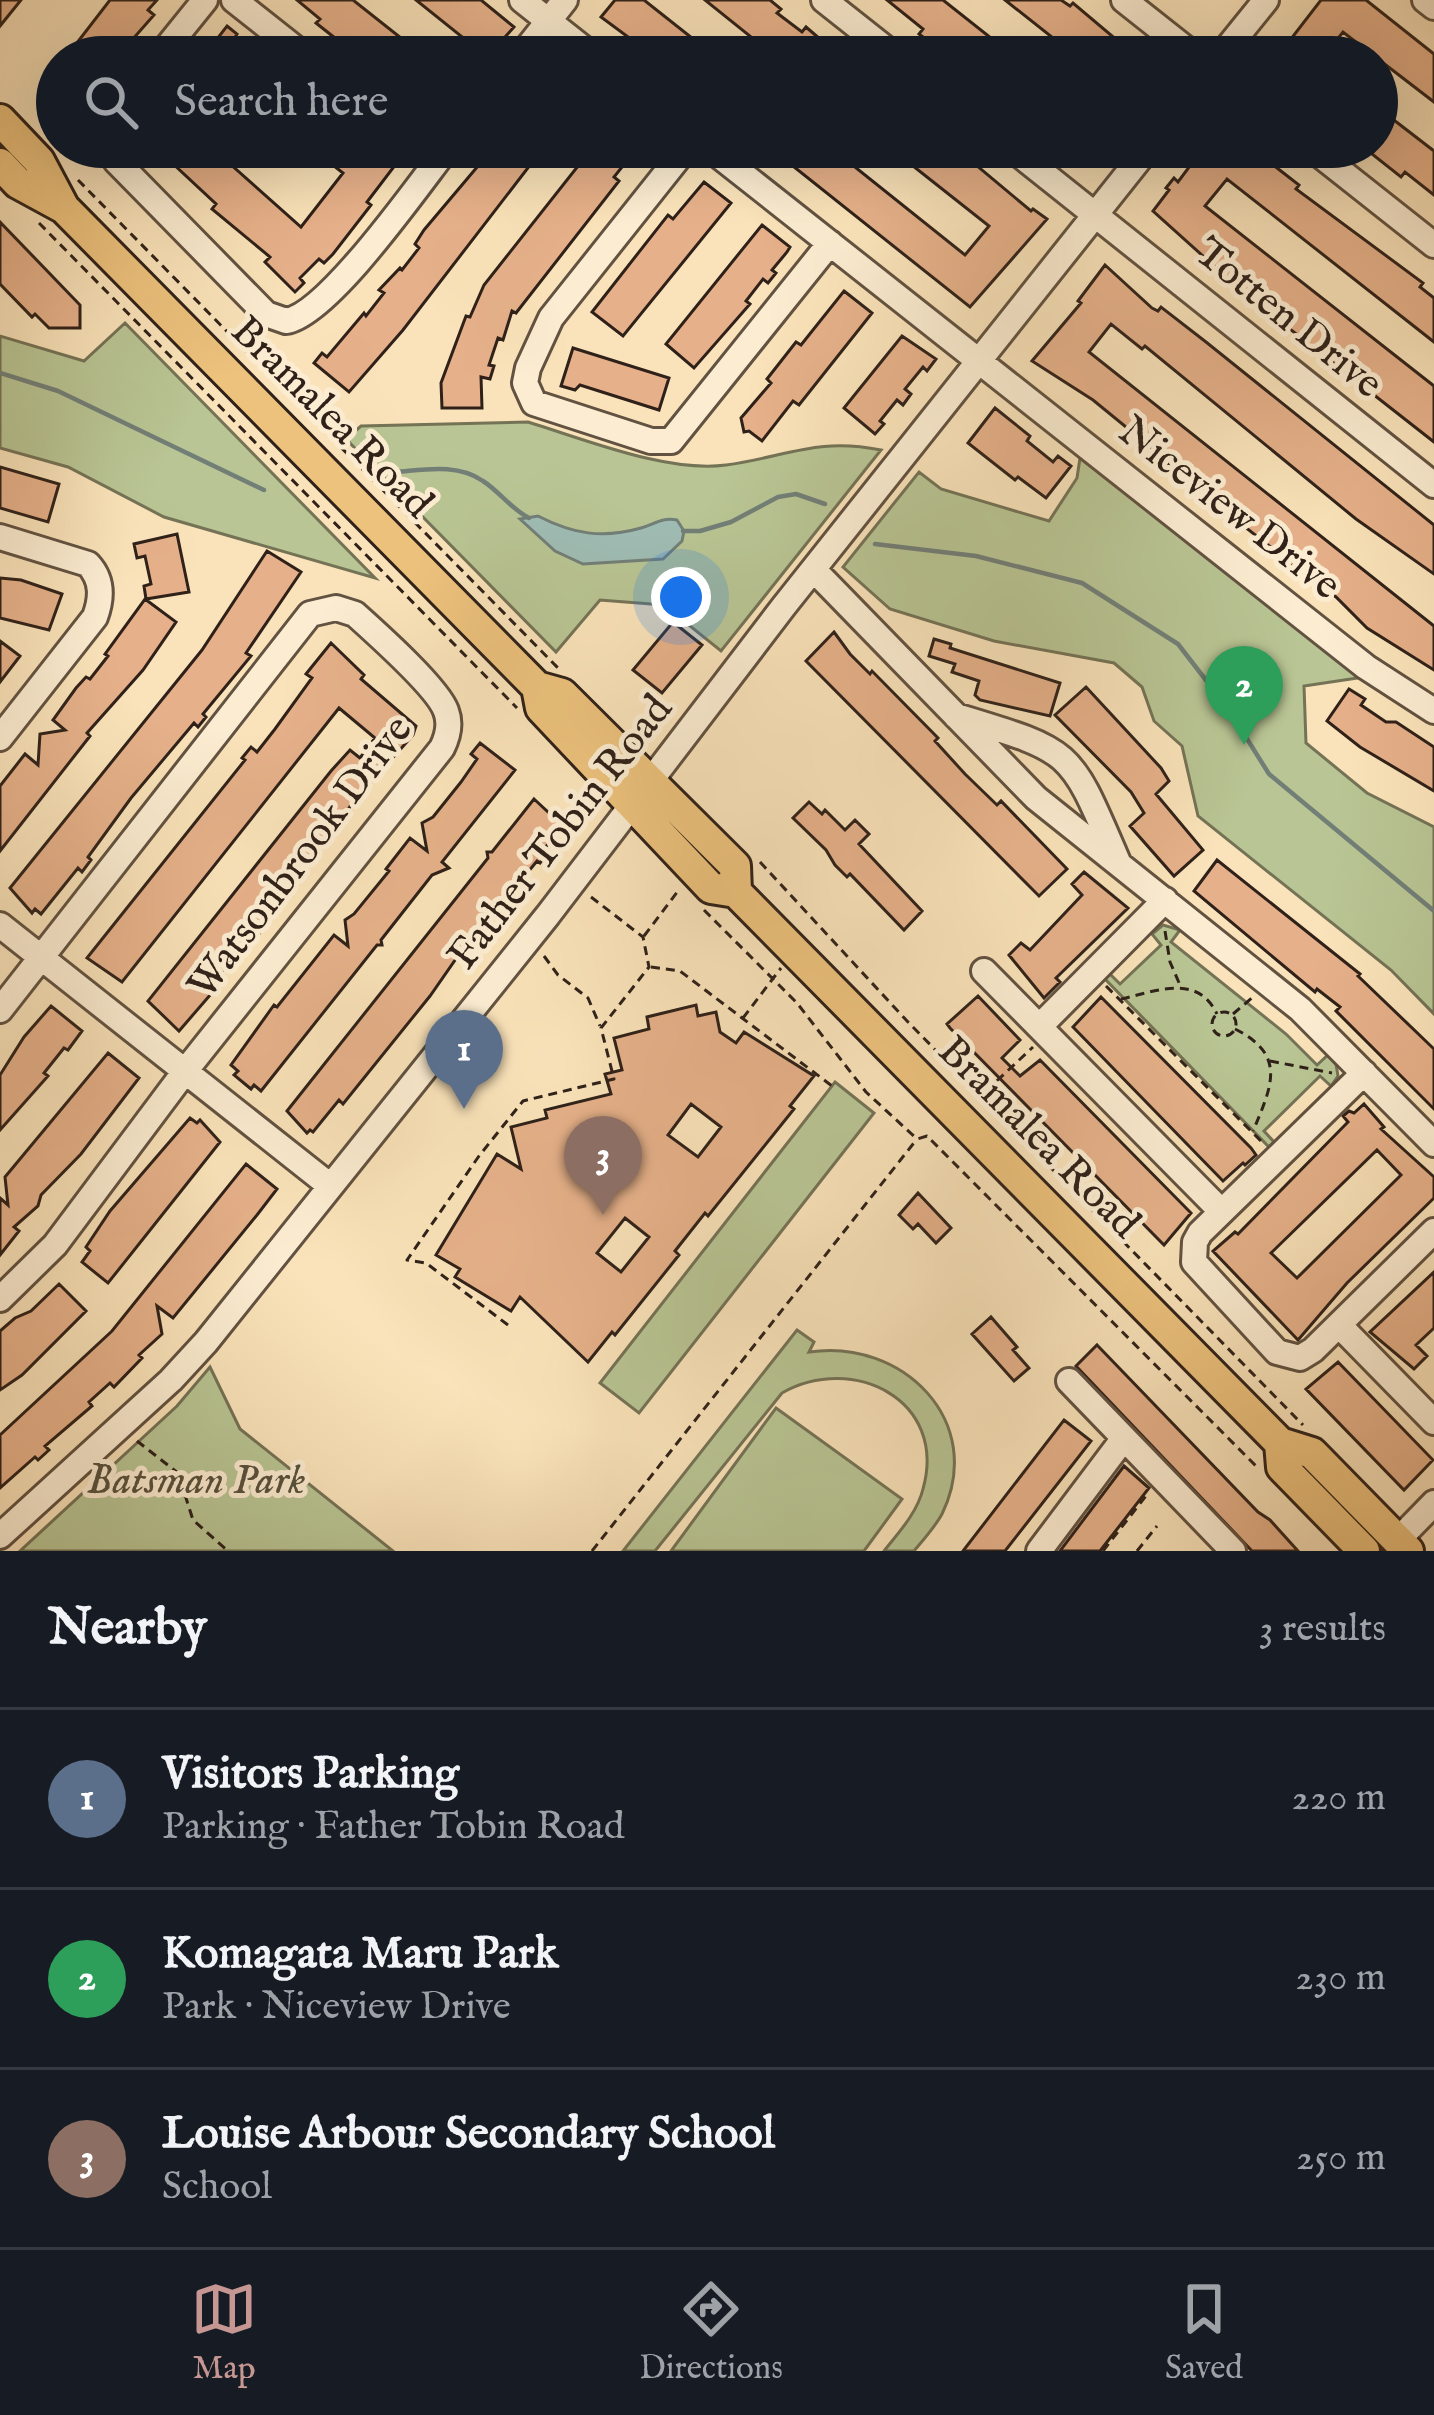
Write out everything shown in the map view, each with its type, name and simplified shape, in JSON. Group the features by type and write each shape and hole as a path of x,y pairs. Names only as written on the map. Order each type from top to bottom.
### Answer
{"main road":[{"name":"Bramalea Road","path":"0,120 36,158"},
{"name":"Bramalea Road","path":"0,164 18,183 71,194"},
{"name":"Bramalea Road","path":"46,168 537,687 541,708 735,866 736,892"},
{"name":"Bramalea Road","path":"642,794 696,887 736,892 1403,1546"},
{"name":"Bramalea Road","path":"1295,1438 1282,1467 1364,1551"}],"street":[{"path":"176,36 205,0"},
{"path":"234,0 279,36"},
{"path":"522,0 567,36"},
{"path":"536,36 565,0"},
{"path":"824,0 869,36"},
{"path":"1124,0 1169,36"},
{"path":"1237,36 1266,0"},
{"path":"1425,0 1434,8"},
{"path":"123,168 266,314 286,321 314,308 354,266 424,168"},
{"path":"671,168 540,336 525,383 534,403 651,441 670,441 830,243"},
{"name":"Niceview Drive","path":"735,168 1366,667 1434,711"},
{"name":"Totten Drive","path":"1037,168 1434,485"},
{"name":"Father Tobin Road","path":"0,1536 188,1364 405,1096 1132,168"},
{"path":"1337,168 1434,245"},
{"path":"0,537 88,564 97,574 101,595 95,617 0,738"},
{"path":"814,570 1036,798 1119,864 1164,912 1300,1009 1352,1073 1434,1144"},
{"name":"Watsonbrook Drive","path":"0,1010 254,690 299,624 322,609 355,614 438,698 448,717 448,736 186,1070 56,1245 0,1299"},
{"path":"954,715 1034,740 1065,757 1084,783 1119,864"},
{"path":"1040,1033 1164,912"},
{"path":"0,926 329,1185"},
{"path":"984,970 1040,1033 1221,1211"},
{"path":"1352,1073 1195,1242 1194,1262 1277,1352 1293,1358 1306,1355 1340,1325 1434,1231"},
{"path":"1340,1325 1434,1422"},
{"path":"1069,1381 1233,1551"},
{"path":"1040,1551 1124,1438"},
{"path":"1403,1546 1434,1503"}],"path":[{"path":"71,194 569,680"},
{"path":"33,217 526,718"},
{"path":"751,853 1295,1438"},
{"path":"643,938 696,887 797,1003 866,1092 917,1139"},
{"path":"584,892 643,938 649,967 601,1028"},
{"path":"1164,912 1170,962 1181,987"},
{"path":"508,1325 426,1263 407,1260 523,1101 614,1079 588,998 546,961 543,944"},
{"path":"742,1019 796,953"},
{"path":"649,967 680,971 832,1086"},
{"path":"1101,980 1269,1149"},
{"path":"1120,1000 1181,987 1202,993 1217,1014"},
{"path":"1217,1014 1232,1015 1260,991"},
{"path":"1217,1014 1212,1023 1215,1032 1226,1036 1235,1029"},
{"path":"1232,1015 1235,1029 1258,1043 1269,1060 1272,1077 1253,1132"},
{"path":"986,1091 1040,1033"},
{"path":"1269,1060 1352,1073"},
{"path":"592,1551 917,1139 927,1136 1257,1467"},
{"path":"137,1442 178,1473 193,1520 228,1551"},
{"path":"1103,1551 1161,1477"},
{"path":"1137,1551 1156,1526"}],"green space":[{"path":"125,323 375,578 164,517 68,467 0,448 0,336 84,361"},
{"path":"528,422 626,453 703,466 819,447 881,450 721,651 664,605 600,600 556,652 346,439 361,426"},
{"path":"1080,458 1364,677 1304,686 1306,743 1367,793 1434,827 1434,1014 1391,970 1198,816 1182,746 1154,721 1142,687 1114,663 994,641 890,609 843,567 919,472 941,489 1049,521 1077,478"},
{"path":"1163,925 1180,930 1171,942 1286,1034 1317,1065 1328,1055 1336,1064 1338,1076 1331,1086 1320,1076 1264,1131 1274,1142 1269,1147 1105,979 1110,974 1120,984 1161,945 1152,934"},
{"path":"835,1082 874,1113 639,1413 600,1383"},
{"path":"797,1330 814,1342 809,1352 843,1351 875,1358 904,1373 927,1393 944,1418 953,1447 953,1480 942,1514 929,1533 914,1551 884,1551 912,1514 923,1489 927,1458 922,1431 908,1409 888,1393 864,1382 838,1379 809,1382 782,1393 655,1551 623,1551"},
{"name":"Batsman Park","path":"210,1367 240,1429 393,1551 20,1551 177,1406"},
{"path":"776,1408 902,1499 864,1551 671,1551"}],"water":[{"path":"538,516 588,533 627,531 672,519 684,531 682,541 663,559 583,564 555,551 520,519"}],"building":[{"path":"0,0 21,0 0,26"},
{"path":"110,0 157,0 148,10 154,15 136,36 82,36"},
{"path":"297,0 353,0 398,36 332,36 316,23 320,19"},
{"path":"416,0 481,0 514,27 506,36 461,36"},
{"path":"615,0 644,0 689,36 627,36 601,17"},
{"path":"705,0 770,0 781,9 777,13 802,32 806,27 816,36 750,36"},
{"path":"887,0 943,0 988,36 922,36 923,29"},
{"path":"1005,0 1073,3 1112,36 1050,36"},
{"path":"1321,0 1366,0 1434,54 1434,102 1398,74 1398,36 1348,36 1343,32 1340,36 1293,36"},
{"path":"227,26 237,34 236,36 219,36"},
{"path":"1398,123 1434,151 1434,195 1405,172 1401,177 1390,168 1398,168"},
{"path":"177,168 235,168 301,227 343,173 337,168 393,168 333,254 324,263 319,259 300,278 304,283 295,292 265,262 270,257 212,209 216,204"},
{"path":"476,168 528,168 349,392 314,363 322,353 327,357 364,313 366,316 384,293 379,290 419,248 415,244"},
{"path":"576,168 621,168 614,177 619,181 516,313 512,311 489,365 494,366 490,379 481,377 482,408 442,408 441,383 466,316 470,317 484,285"},
{"path":"795,168 856,168 965,255 989,226 916,168 980,168 1047,219 970,307"},
{"path":"1188,168 1277,168 1299,185 1296,189 1423,283 1420,287 1434,298 1434,342 1227,179 1205,206 1434,386 1434,442 1244,293 1153,211 1174,178 1178,182"},
{"path":"704,182 731,203 623,336 592,312 668,215 673,219"},
{"path":"0,222 80,305 80,328 49,328 0,284"},
{"path":"762,225 790,247 772,270 776,273 768,283 763,279 746,301 750,304 694,368 666,344"},
{"path":"1105,265 1152,308 1158,311 1161,307 1434,525 1434,574 1356,519 1145,346 1142,349 1111,324 1089,352 1434,626 1434,670 1367,628 1336,597 1271,552 1217,505 1220,501 1159,458 1093,400 1032,361 1081,303 1078,301"},
{"path":"844,291 872,313 799,405 793,401 762,441 744,432 741,418 771,383 767,379"},
{"path":"902,336 936,359 905,389 911,394 903,405 897,400 875,434 844,408"},
{"path":"573,348 669,378 659,410 580,385 575,390 561,386"},
{"path":"995,408 1053,462 1058,456 1071,466 1046,498 968,443"},
{"path":"0,467 59,484 48,522 0,508"},
{"path":"177,534 189,592 146,599 144,586 151,584 145,556 137,558 134,544"},
{"path":"267,551 301,572 246,653 251,656 203,714 206,717 198,727 194,723 131,798 82,872 78,868 41,914 35,909 32,913 10,888 202,650"},
{"path":"0,578 62,594 49,630 0,618"},
{"path":"145,599 176,622 0,851 0,786 25,754 38,765 40,734 65,730 53,720 108,656 105,654"},
{"path":"673,622 702,645 662,693 633,670"},
{"path":"834,632 850,654 938,738 935,741 965,774 997,805 1001,801 1067,869 1039,896 806,661"},
{"path":"934,639 1060,683 1050,716 980,700 975,695 979,681 952,672 955,664 929,656"},
{"path":"0,641 20,656 0,682"},
{"path":"331,643 364,675 361,679 416,726 413,735 352,804 265,919 269,921 241,956 236,953 207,991 211,994 179,1031 148,1001 331,771 350,750 360,758 375,738 339,708 122,982 87,958 251,747 257,752 275,729 312,678 306,674"},
{"path":"1086,687 1161,768 1169,781 1156,794 1203,850 1174,876 1130,826 1144,813 1131,792 1055,715"},
{"path":"1349,689 1365,699 1361,705 1434,747 1434,791 1360,747 1327,721"},
{"path":"480,743 515,770 442,862 449,868 432,875 381,940 382,945 377,945 261,1091 254,1085 251,1089 234,1075 238,1071 231,1065 334,935 348,946 345,920 389,871 386,869 410,838 427,851 422,823 433,817 461,782 477,759 471,754"},
{"path":"534,799 563,826 544,849 548,852 487,922 491,925 482,937 476,932 467,943 343,1104 339,1100 313,1132 307,1133 287,1111 488,858 487,852 492,852"},
{"path":"809,802 845,830 855,820 869,834 859,844 922,911 904,930 793,818"},
{"path":"1217,860 1360,974 1434,1049 1434,1109 1336,1011 1340,1007 1317,989 1315,992 1194,891"},
{"path":"1084,872 1128,908 1056,978 1060,982 1044,998 1009,955 1021,943 1030,950 1082,895 1072,884"},
{"path":"978,996 1020,1040 1002,1058 1020,1076 1040,1060 1191,1213 1164,1245 947,1024"},
{"path":"1101,997 1256,1155 1223,1181 1073,1027"},
{"path":"696,1005 698,1016 716,1012 720,1032 736,1043 744,1032 814,1076 790,1106 794,1109 675,1251 679,1255 588,1362 520,1297 511,1311 455,1277 460,1269 436,1255 497,1154 521,1169 511,1127 547,1118 545,1110 611,1094 605,1074 622,1070 614,1038 649,1029 647,1017","holes":["691,1104 721,1127 698,1157 668,1135","625,1218 649,1237 621,1272 597,1253"]},
{"path":"51,1006 82,1031 0,1130 0,1075"},
{"path":"108,1053 139,1078 81,1154 41,1195 38,1206 14,1227 19,1231 0,1255 0,1198 8,1205 5,1177"},
{"path":"1364,1104 1384,1127 1381,1129 1434,1177 1434,1198 1347,1283 1298,1340 1213,1251 1238,1234 1348,1122 1343,1116","holes":["1377,1150 1401,1175 1297,1278 1271,1253"]},
{"path":"190,1118 200,1120 220,1142 108,1283 82,1262 90,1251 86,1247 110,1211"},
{"path":"246,1164 277,1189 173,1318 157,1306 162,1334 139,1355 142,1358 114,1387 110,1383 89,1402 92,1406 45,1446 49,1450 0,1488 0,1435 112,1331"},
{"path":"918,1193 951,1228 936,1243 918,1224 913,1229 899,1215"},
{"path":"1434,1272 1434,1328 1416,1345 1427,1356 1414,1369 1370,1332"},
{"path":"59,1284 86,1311 22,1375 0,1390 0,1331 31,1311"},
{"path":"991,1317 1029,1368 1014,1381 972,1334"},
{"path":"1097,1345 1298,1551 1252,1551 1076,1366"},
{"path":"1338,1362 1433,1460 1404,1490 1306,1389"},
{"path":"1064,1420 1091,1441 1005,1551 963,1551"},
{"path":"1124,1466 1149,1488 1100,1551 1060,1551"}],"waterway":[{"path":"0,373 58,391 264,490"},
{"path":"395,472 440,469 473,475 529,518"},
{"path":"683,531 731,522 778,497 796,494 825,504"},
{"path":"875,544 976,556 1082,583 1178,644 1229,710 1269,774 1434,911"}],"place":[{"name":"Komagata Maru Park","path":"1244,745"},
{"name":"Visitors Parking","path":"464,1109"},
{"name":"Louise Arbour Secondary School","path":"603,1215"}]}
